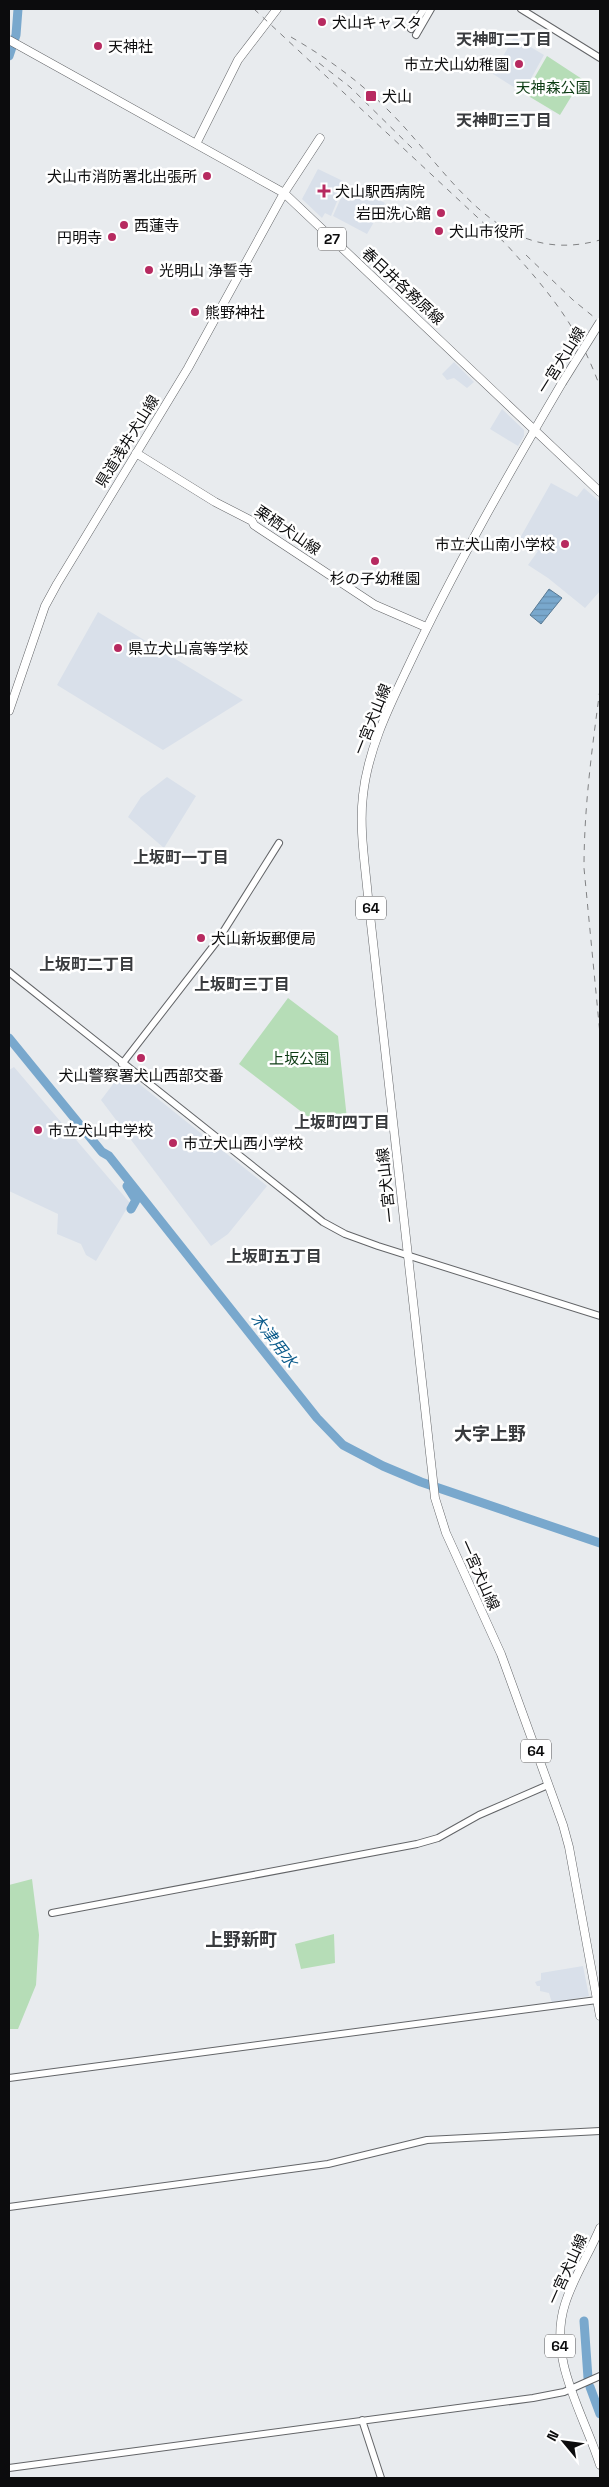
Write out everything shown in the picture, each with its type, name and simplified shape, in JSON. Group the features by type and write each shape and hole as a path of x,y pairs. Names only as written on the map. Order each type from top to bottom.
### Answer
{"main road":[{"path":"196,144 238,60 278,9"},
{"name":"春日井各務原線","path":"9,40 284,193 600,492"},
{"name":"県道浅井犬山線","path":"9,711 45,605 82,540 188,368 284,193 320,138"},
{"name":"一宮犬山線","path":"600,322 534,430 426,627 374,747 366,773 361,816 407,1256 435,1498 446,1533 501,1654 569,1847 600,2016"},
{"name":"栗栖犬山線","path":"136,453 215,502 252,521 254,525 374,605 426,627"},
{"name":"一宮犬山線","path":"600,2228 570,2290 561,2318 560,2352 600,2465"}],"street":[{"path":"411,29 424,9"},
{"path":"416,35 431,9"},
{"path":"521,9 600,58"},
{"path":"122,1064 218,940 279,843"},
{"path":"9,972 122,1064 323,1222 344,1234 407,1256 480,1277 600,1316"},
{"path":"52,1913 416,1844 438,1838 479,1815 548,1785"},
{"path":"9,2078 597,2000"},
{"path":"9,2208 328,2164 428,2140 600,2131"},
{"path":"9,2468 533,2398 572,2389 600,2376"},
{"path":"362,2420 381,2478"}],"shaded area":[{"name":"市立犬山幼稚園","path":"514,37 544,55 523,93 493,74"},
{"name":"犬山駅西病院","path":"318,169 345,182 331,216 325,213 322,218 302,199"},
{"path":"347,184 385,203 367,234 333,216"},
{"path":"454,362 474,382 467,388 454,378 447,380 442,374"},
{"path":"502,409 524,430 524,436 518,446 490,429"},
{"name":"市立犬山南小学校","path":"551,483 577,497 584,488 600,502 600,591 585,608 548,578 528,565 538,551 520,538"},
{"name":"県立犬山高等学校","path":"98,612 243,700 163,750 57,685"},
{"path":"167,777 196,796 164,848 128,817 141,797"},
{"name":"市立犬山中学校","path":"14,1067 130,1203 96,1261 86,1255 81,1244 57,1234 58,1214 9,1191 9,1070"},
{"name":"市立犬山西小学校","path":"123,1071 267,1186 228,1234 211,1246 101,1100"},
{"path":"583,1966 589,1996 552,2003 549,1993 540,1991 540,1986 537,1986 535,1982 541,1980 541,1973"}],"green space":[{"name":"天神森公園","path":"547,56 582,79 560,115 525,94"},
{"name":"上坂公園","path":"288,998 338,1036 347,1119 324,1121 320,1126 239,1064"},
{"path":"32,1879 39,1935 36,1985 18,2029 9,2029 9,1885"},
{"path":"334,1934 335,1963 301,1969 295,1944"}],"water":[{"path":"549,589 562,598 541,624 530,615"}],"waterway":[{"path":"9,56 16,35 18,9"},
{"name":"木津用水","path":"9,1038 102,1152 109,1156 317,1418 343,1445 383,1466 421,1482 600,1543"},
{"path":"127,1186 136,1200 131,1209"},
{"path":"584,2321 588,2378"},
{"path":"590,2387 600,2414"}],"railway":[{"path":"254,9 506,244 536,278 561,311 582,346 600,387"},
{"path":"291,37 342,70 377,99 455,185 478,208 504,227 532,240 564,245 600,240"},
{"path":"319,63 350,87 413,149"},
{"path":"526,255 573,300 600,322"},
{"path":"600,689 591,756 584,845 584,868 600,1034"}],"place":[{"name":"犬山キャスタ","path":"322,22"},
{"name":"天神社","path":"98,46"},
{"name":"市立犬山幼稚園","path":"519,64"},
{"name":"犬山","path":"371,96"},
{"name":"犬山市消防署北出張所","path":"207,176"},
{"name":"犬山駅西病院","path":"324,191"},
{"name":"岩田洗心館","path":"441,213"},
{"name":"西蓮寺","path":"124,225"},
{"name":"犬山市役所","path":"439,231"},
{"name":"円明寺","path":"112,237"},
{"name":"光明山 浄誓寺","path":"149,270"},
{"name":"熊野神社","path":"195,312"},
{"name":"市立犬山南小学校","path":"565,544"},
{"name":"杉の子幼稚園","path":"375,561"},
{"name":"県立犬山高等学校","path":"118,648"},
{"name":"犬山新坂郵便局","path":"201,938"},
{"name":"犬山警察署犬山西部交番","path":"141,1058"},
{"name":"市立犬山中学校","path":"38,1130"},
{"name":"市立犬山西小学校","path":"173,1143"}],"district":[{"name":"天神町二丁目","path":"504,39"},
{"name":"天神町三丁目","path":"504,120"},
{"name":"上坂町一丁目","path":"181,857"},
{"name":"上坂町二丁目","path":"87,964"},
{"name":"上坂町三丁目","path":"242,984"},
{"name":"上坂町四丁目","path":"342,1122"},
{"name":"上坂町五丁目","path":"274,1256"},
{"name":"大字上野","path":"490,1433"},
{"name":"上野新町","path":"241,1939"}]}
